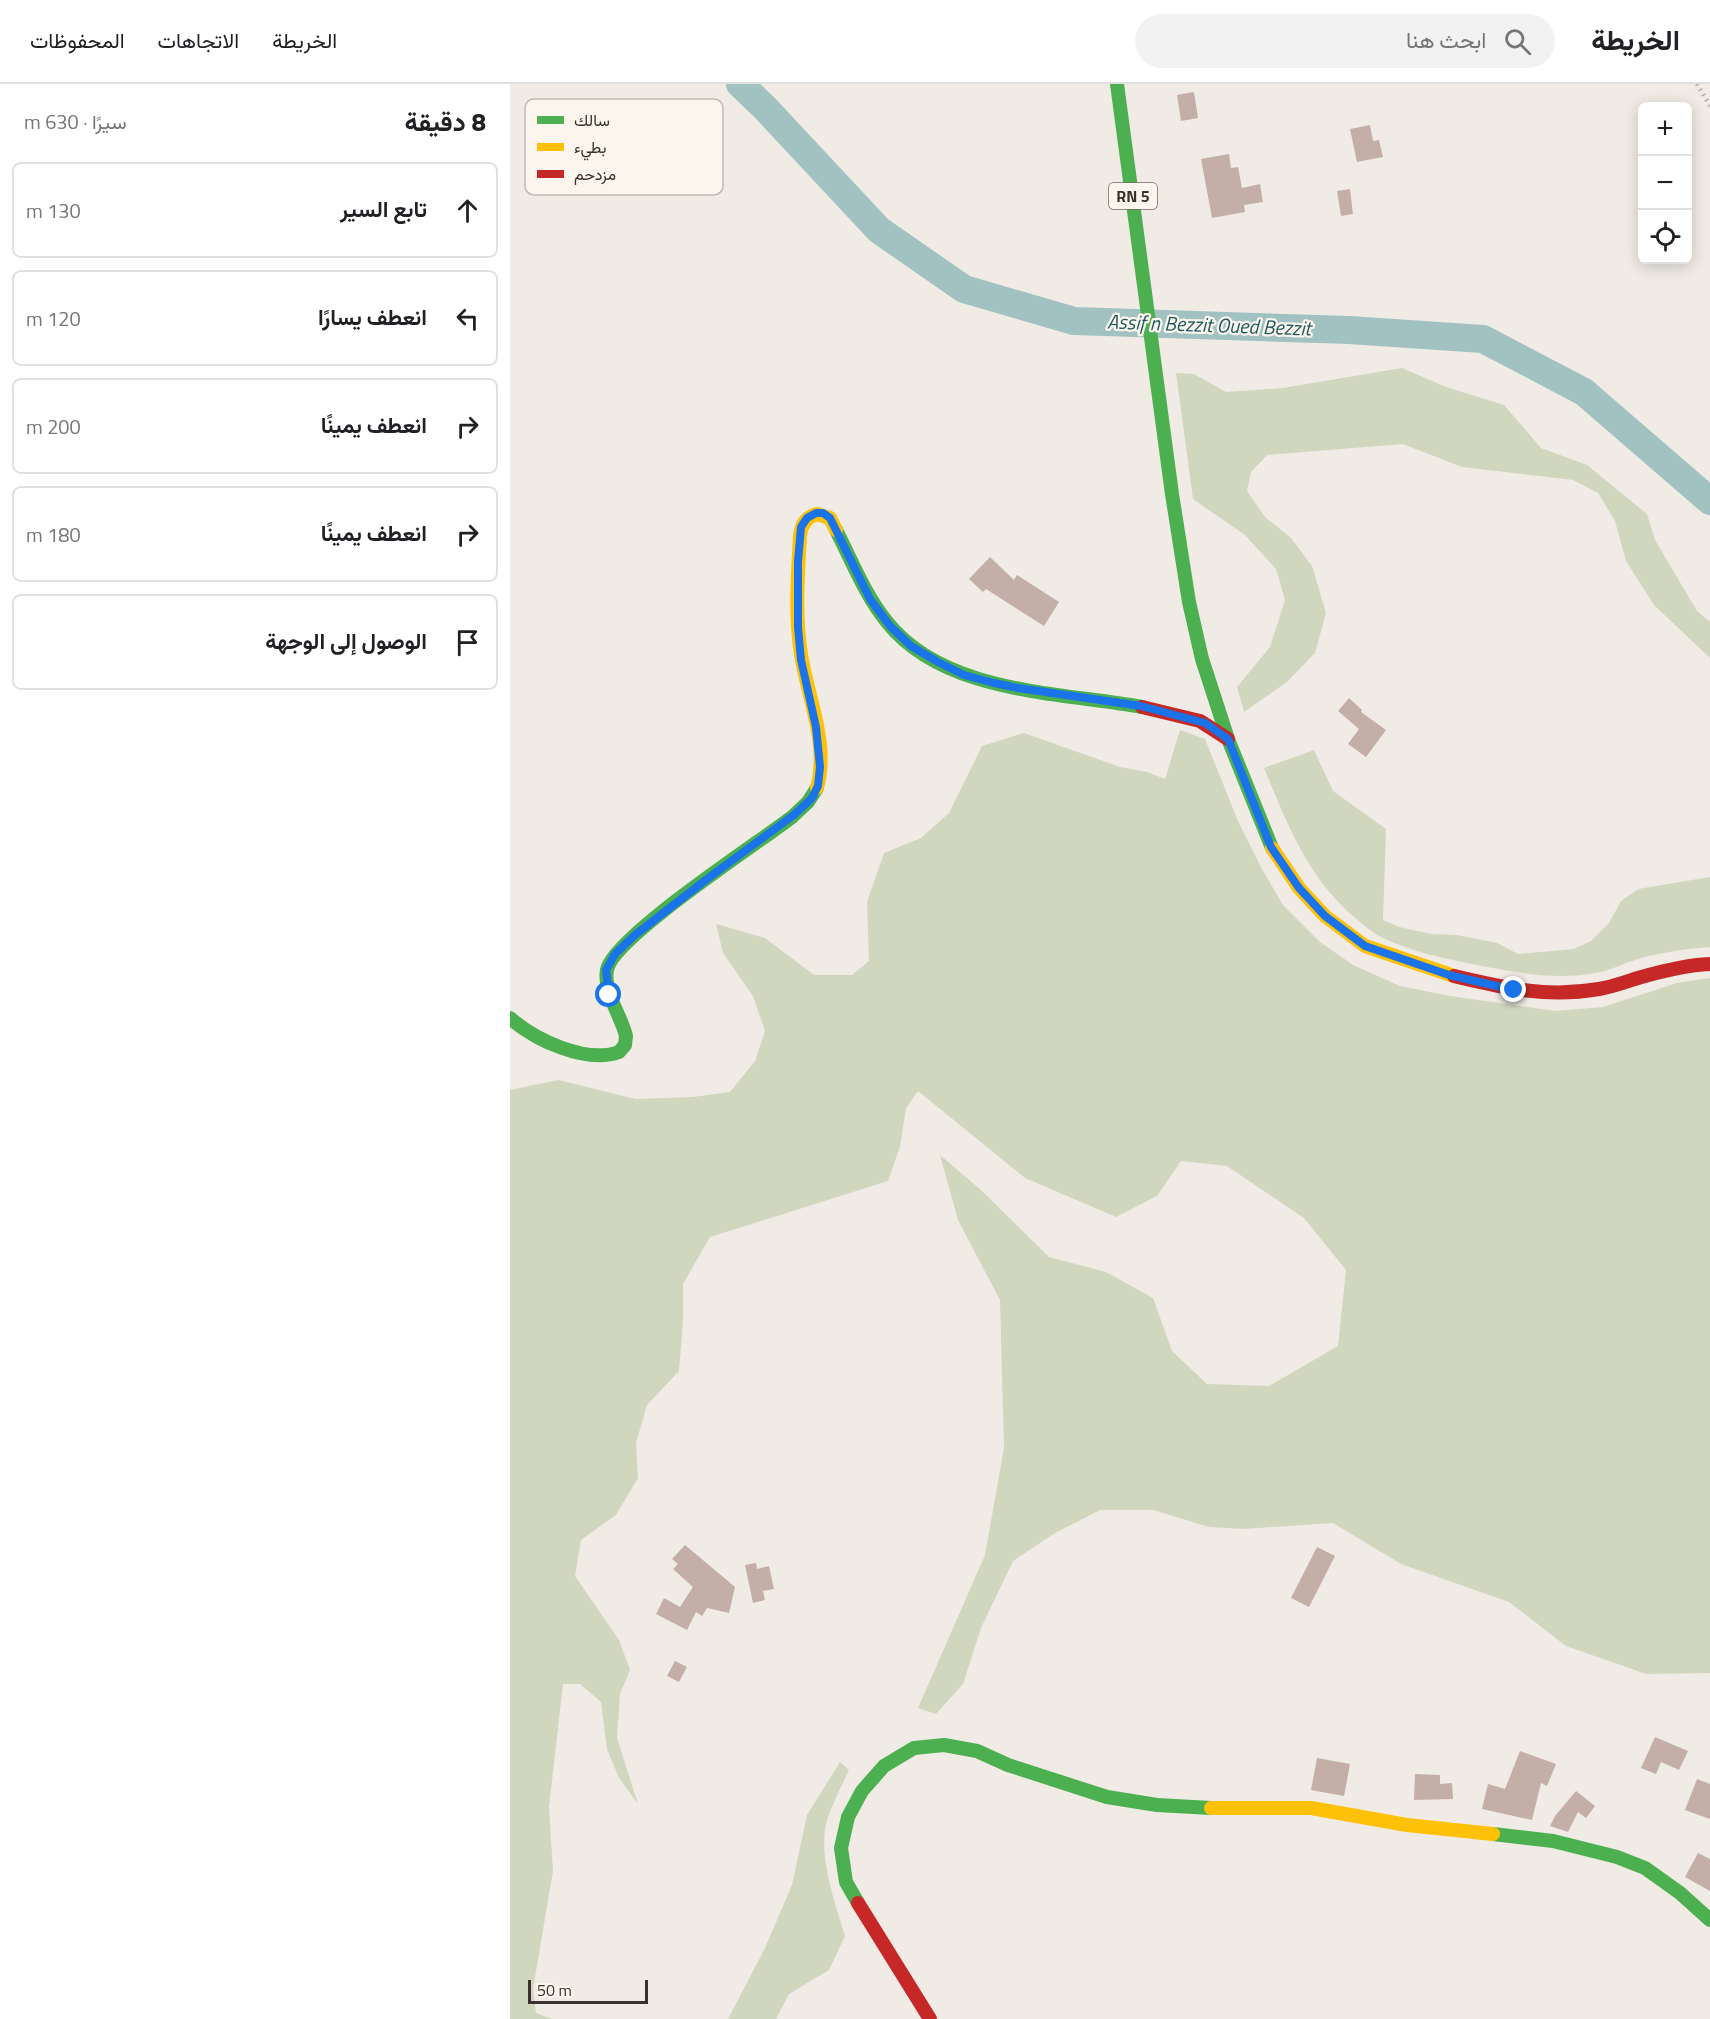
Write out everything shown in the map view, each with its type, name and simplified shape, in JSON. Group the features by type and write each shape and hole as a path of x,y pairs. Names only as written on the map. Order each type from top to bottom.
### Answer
{"street":[{"name":"RN 5","path":"1117,84 1172,494 1189,602 1202,659 1228,739 1271,847 1299,888 1325,916 1365,946 1449,975 1514,990 1560,994 1600,989 1652,974 1693,965 1710,964"},
{"path":"510,1018 536,1037 576,1051 611,1056 619,1051 624,1046 627,1037 609,995 606,970 615,954 635,935 795,814 812,798 818,786 819,746 801,660 798,627 798,561 801,527 807,518 816,513 823,513 830,518 870,599 890,626 911,646 938,662 964,675 1002,685 1141,706 1184,716 1205,723 1228,739"},
{"path":"930,2019 846,1882 841,1848 848,1817 862,1791 884,1766 914,1748 944,1745 977,1751 1008,1765 1107,1797 1157,1804 1233,1809 1311,1808 1407,1825 1553,1841 1617,1857 1646,1868 1680,1893 1710,1920"}],"green space":[{"path":"1402,368 1446,387 1504,405 1541,448 1587,465 1647,514 1655,540 1697,611 1710,622 1710,658 1654,605 1626,561 1615,521 1598,493 1573,480 1462,467 1403,444 1267,455 1251,472 1247,491 1265,517 1291,538 1312,566 1326,613 1315,653 1287,682 1244,712 1237,687 1270,647 1285,600 1276,569 1245,535 1193,499 1176,373 1194,374 1226,392 1283,388"},
{"path":"1180,730 1205,739 1238,821 1283,905 1320,942 1353,965 1400,986 1450,996 1555,1011 1603,1007 1677,983 1710,978 1710,1673 1646,1674 1566,1646 1509,1602 1401,1564 1333,1523 1244,1529 1209,1527 1153,1510 1100,1510 1055,1533 1013,1561 981,1628 963,1684 936,1714 918,1708 985,1555 1004,1448 1000,1300 958,1220 940,1155 981,1190 1049,1257 1106,1272 1153,1298 1172,1351 1207,1384 1269,1386 1338,1346 1346,1270 1304,1218 1227,1166 1181,1161 1157,1196 1116,1217 1025,1178 918,1091 906,1108 900,1147 888,1181 710,1237 683,1284 679,1371 647,1405 636,1443 638,1478 616,1515 581,1540 575,1576 619,1640 630,1670 620,1694 617,1738 638,1804 619,1778 607,1749 601,1702 580,1684 563,1684 549,1807 553,1871 533,1989 536,2013 552,2019 510,2019 510,1090 558,1080 636,1099 693,1097 730,1092 755,1061 765,1031 753,996 723,953 716,924 765,938 814,975 852,975 869,961 867,902 884,853 921,838 949,813 982,746 1024,733 1120,767 1147,772 1165,779"},
{"path":"1314,750 1333,791 1386,829 1383,920 1399,927 1431,934 1457,935 1497,943 1518,954 1574,949 1591,941 1609,923 1621,901 1638,889 1710,877 1710,947 1656,954 1601,972 1552,976 1510,971 1442,958 1402,946 1377,935 1342,905 1313,870 1291,831 1264,768"},
{"path":"840,1762 849,1770 828,1817 824,1846 828,1877 845,1936 829,1970 789,1994 776,2019 728,2019 765,1948 792,1885 807,1815"}],"building":[{"path":"1194,92 1198,118 1181,121 1177,95"},
{"path":"1370,125 1373,141 1379,140 1383,157 1357,162 1350,129"},
{"path":"1229,154 1231,168 1238,167 1242,188 1260,184 1263,202 1244,205 1245,212 1212,218 1201,159"},
{"path":"1350,189 1353,214 1341,216 1337,191"},
{"path":"990,557 1014,580 1017,575 1059,602 1044,626 986,589 983,592 969,579"},
{"path":"1349,698 1362,710 1361,712 1386,730 1366,757 1348,744 1359,729 1338,711"},
{"path":"685,1545 735,1587 729,1613 707,1608 702,1616 696,1612 687,1630 656,1614 664,1598 680,1607 693,1587 673,1569 678,1564 672,1559"},
{"path":"1317,1547 1335,1556 1309,1607 1291,1598"},
{"path":"756,1563 757,1569 769,1566 774,1589 763,1591 765,1600 753,1603 745,1565"},
{"path":"675,1661 687,1667 679,1682 667,1676"},
{"path":"1655,1737 1688,1751 1679,1770 1661,1762 1656,1774 1641,1768"},
{"path":"1520,1751 1556,1764 1547,1786 1541,1783 1532,1820 1482,1809 1488,1784 1505,1789"},
{"path":"1317,1758 1350,1764 1344,1796 1311,1790"},
{"path":"1415,1774 1440,1775 1440,1784 1452,1783 1453,1799 1414,1800"},
{"path":"1697,1779 1710,1784 1710,1819 1685,1810"},
{"path":"1576,1791 1595,1806 1586,1818 1578,1812 1568,1832 1550,1826 1555,1816"},
{"path":"1698,1853 1710,1859 1710,1891 1685,1877"}],"waterway":[{"name":"Assif n Bezzit Oued Bezzit","path":"740,84 879,230 964,289 1074,321 1349,330 1483,339 1584,392 1710,501"}],"railway":[{"path":"1697,84 1710,106"}],"traffic: fast":[{"path":"1117,84 1172,494 1189,602 1202,659 1228,739 1272,848"},
{"path":"836,530 879,612 911,646 939,664 971,677 1005,686 1142,707"},
{"path":"510,1018 533,1034 562,1048 592,1055 619,1052 625,1045 626,1036 606,978 607,970 615,955 659,914 792,817 808,802 817,788"},
{"path":"858,1903 846,1882 841,1848 848,1817 862,1791 884,1766 914,1748 944,1745 977,1751 1008,1765 1107,1797 1157,1805 1211,1808"},
{"path":"1493,1834 1553,1841 1617,1857 1645,1868 1680,1893 1710,1920"}],"traffic: slow":[{"path":"817,788 821,753 819,735 798,633 797,592 800,536 805,522 817,514 830,518 836,530"},
{"path":"1272,848 1299,888 1325,916 1365,946 1454,976"},
{"path":"1211,1808 1311,1808 1407,1825 1493,1834"}],"traffic: jam":[{"path":"1142,707 1200,721 1228,739"},
{"path":"1454,976 1508,988 1543,992 1580,992 1604,988 1665,971 1710,964"},
{"path":"858,1903 930,2019"}],"route":[{"path":"609,995 606,970 615,954 635,935 795,814 812,798 818,786 819,746 801,660 798,627 798,561 801,527 807,518 816,513 823,513 830,518 870,599 890,626 911,646 964,675 994,683 1141,706 1205,723 1228,739 1271,847 1299,888 1325,916 1365,946 1449,975 1514,990"}]}
